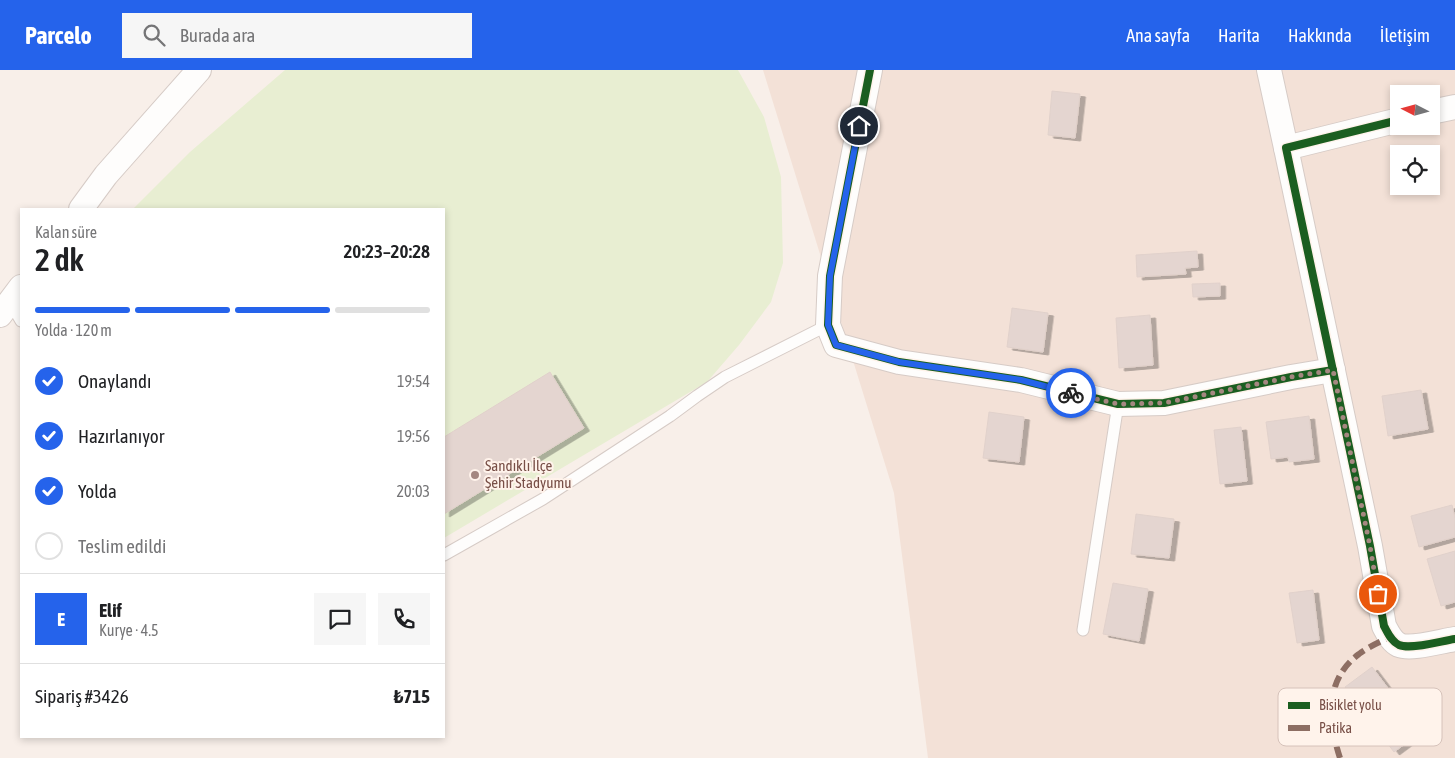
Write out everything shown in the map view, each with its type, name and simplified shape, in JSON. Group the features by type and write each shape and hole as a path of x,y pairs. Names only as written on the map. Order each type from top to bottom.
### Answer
{"street":[{"path":"82,208 106,175 199,70"},
{"path":"870,70 830,276 828,325 836,345 899,362 1021,380 1118,404 1164,403 1333,370"},
{"path":"1269,70 1370,546 1384,626 1390,637 1397,644 1407,647 1455,639"},
{"path":"1440,110 1455,106"},
{"path":"1286,148 1390,122"}],"lane":[{"path":"445,554 543,499 725,378 828,325"},
{"path":"1083,630 1118,404"}],"shaded area":[{"path":"763,70 1455,70 1455,758 928,758 894,493"}],"green space":[{"path":"285,70 738,70 764,117 781,177 783,263 771,302 739,345 707,382 445,537 445,208 134,208 190,152"}],"building":[{"path":"1052,91 1080,94 1075,138 1048,135"},
{"path":"1197,251 1198,267 1185,268 1186,274 1137,277 1136,255"},
{"path":"1220,283 1220,296 1193,297 1192,284"},
{"path":"1012,308 1048,313 1043,352 1007,347"},
{"path":"1150,315 1153,365 1119,368 1116,318"},
{"name":"Sandıklı İlçe Şehir Stadyumu","path":"550,372 584,428 445,513 445,436"},
{"path":"1421,390 1428,429 1388,436 1382,396"},
{"path":"989,412 1024,417 1019,462 983,458"},
{"path":"1309,416 1314,459 1289,462 1288,457 1271,459 1266,422"},
{"path":"1241,427 1247,481 1220,484 1214,430"},
{"path":"1452,505 1455,518 1455,537 1419,547 1411,516"},
{"path":"1136,514 1174,519 1169,558 1131,554"},
{"path":"1455,551 1455,602 1441,606 1427,559"},
{"path":"1113,583 1148,589 1139,641 1103,634"},
{"path":"1313,590 1319,640 1297,643 1289,593"},
{"path":"1372,667 1388,688 1346,688"},
{"path":"1389,746 1402,746 1394,752"}],"marked path":[{"path":"1334,688 1348,664 1359,654 1390,637"},
{"path":"1337,746 1340,758"}],"cycle path":[{"path":"870,70 830,276 828,325 836,345 899,362 1021,380 1118,404 1164,403 1333,370"},
{"path":"1390,122 1286,148 1370,546 1384,626 1390,637 1399,645 1404,646 1418,646 1455,639"}],"way so far":[{"path":"1071,393 1118,404 1164,403 1333,370 1370,546 1378,594"}],"place":[{"name":"Sandıklı İlçe Şehir Stadyumu","path":"475,475"}],"route":[{"path":"859,126 830,276 828,325 836,345 899,362 1021,380 1071,393"}]}
